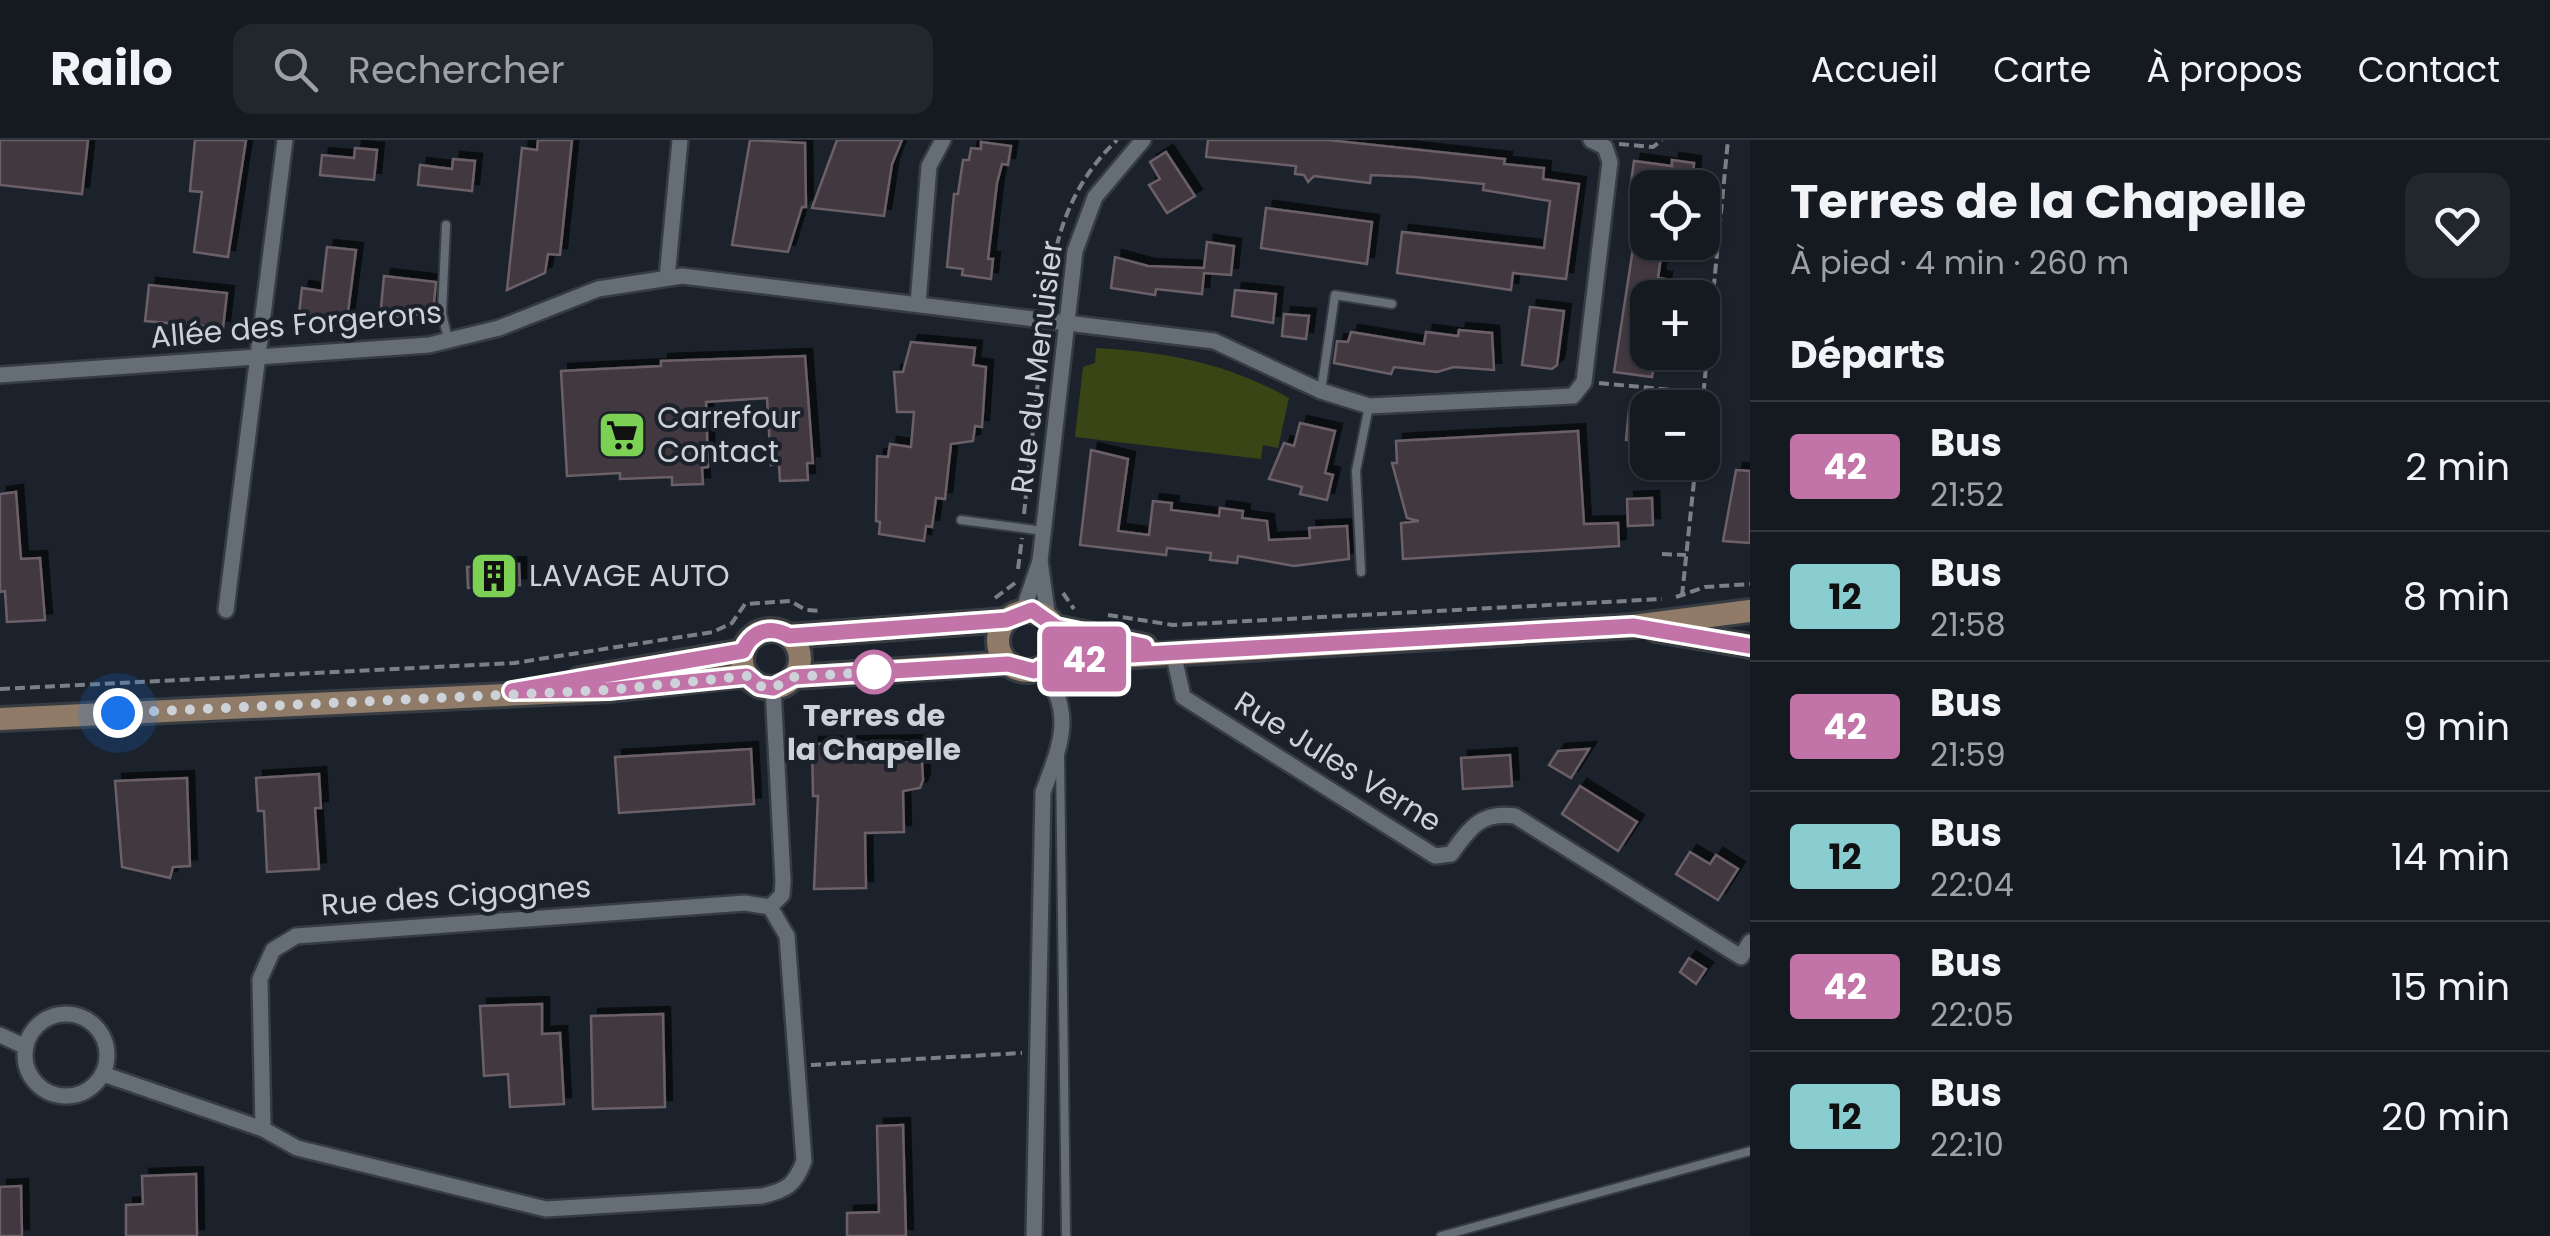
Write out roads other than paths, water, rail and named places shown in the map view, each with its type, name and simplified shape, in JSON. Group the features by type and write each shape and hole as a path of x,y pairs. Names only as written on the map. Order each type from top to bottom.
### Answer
{"main road":[{"path":"743,651 747,676 759,686 1008,664 1024,671 1047,664 1173,652 1633,626 1750,611"},
{"path":"1008,664 998,647 1014,616"},
{"path":"512,691 743,651 762,631 789,636 1014,616 1173,652"},
{"path":"1047,664 1059,645 1052,622"},
{"path":"1633,626 1750,646"},
{"path":"784,682 799,651 789,636"},
{"path":"0,719 512,691 608,690 747,676"}],"street":[{"path":"226,610 285,140"},
{"path":"667,278 680,140"},
{"path":"918,304 930,166 943,140"},
{"name":"Rue du Menuisier","path":"1014,616 1040,561 1075,251 1094,197 1143,140"},
{"path":"1369,406 1573,396 1584,382 1610,162 1599,144"},
{"name":"Allée des Forgerons","path":"0,375 260,359 448,340 499,328 598,289 667,278 742,282 1214,341 1321,391 1369,406"},
{"name":"Rue du Menuisier","path":"1040,561 1052,622"},
{"name":"Rue Jules Verne","path":"1173,652 1182,697 1435,856 1451,854 1480,818 1497,813 1515,816 1745,960 1750,942"},
{"path":"1034,1236 1043,792 1060,748 1063,710 1047,664"},
{"path":"102,1074 263,1130 297,1148 546,1209 762,1196 786,1190 797,1180 804,1161 787,936 770,908 782,894 783,880 784,682"},
{"name":"Rue des Cigognes","path":"263,1130 260,979 273,950 296,936 688,906 745,904 770,908"},
{"path":"52,1016 81,1016 93,1023 107,1047 102,1074 82,1092 55,1094 34,1080 26,1047 40,1023 52,1016"},
{"path":"0,1034 26,1047"}],"lane":[{"path":"446,225 442,313 448,340"},
{"path":"1321,391 1336,295 1392,304"},
{"path":"1361,572 1356,471 1369,406"},
{"path":"961,520 1044,530"},
{"path":"1060,748 1066,1236"},
{"path":"1441,1236 1750,1151"}],"place":[{"name":"Carrefour Contact","path":"622,435"},
{"name":"LAVAGE AUTO","path":"494,576"},
{"name":"Terres de la Chapelle","path":"874,672"}]}
